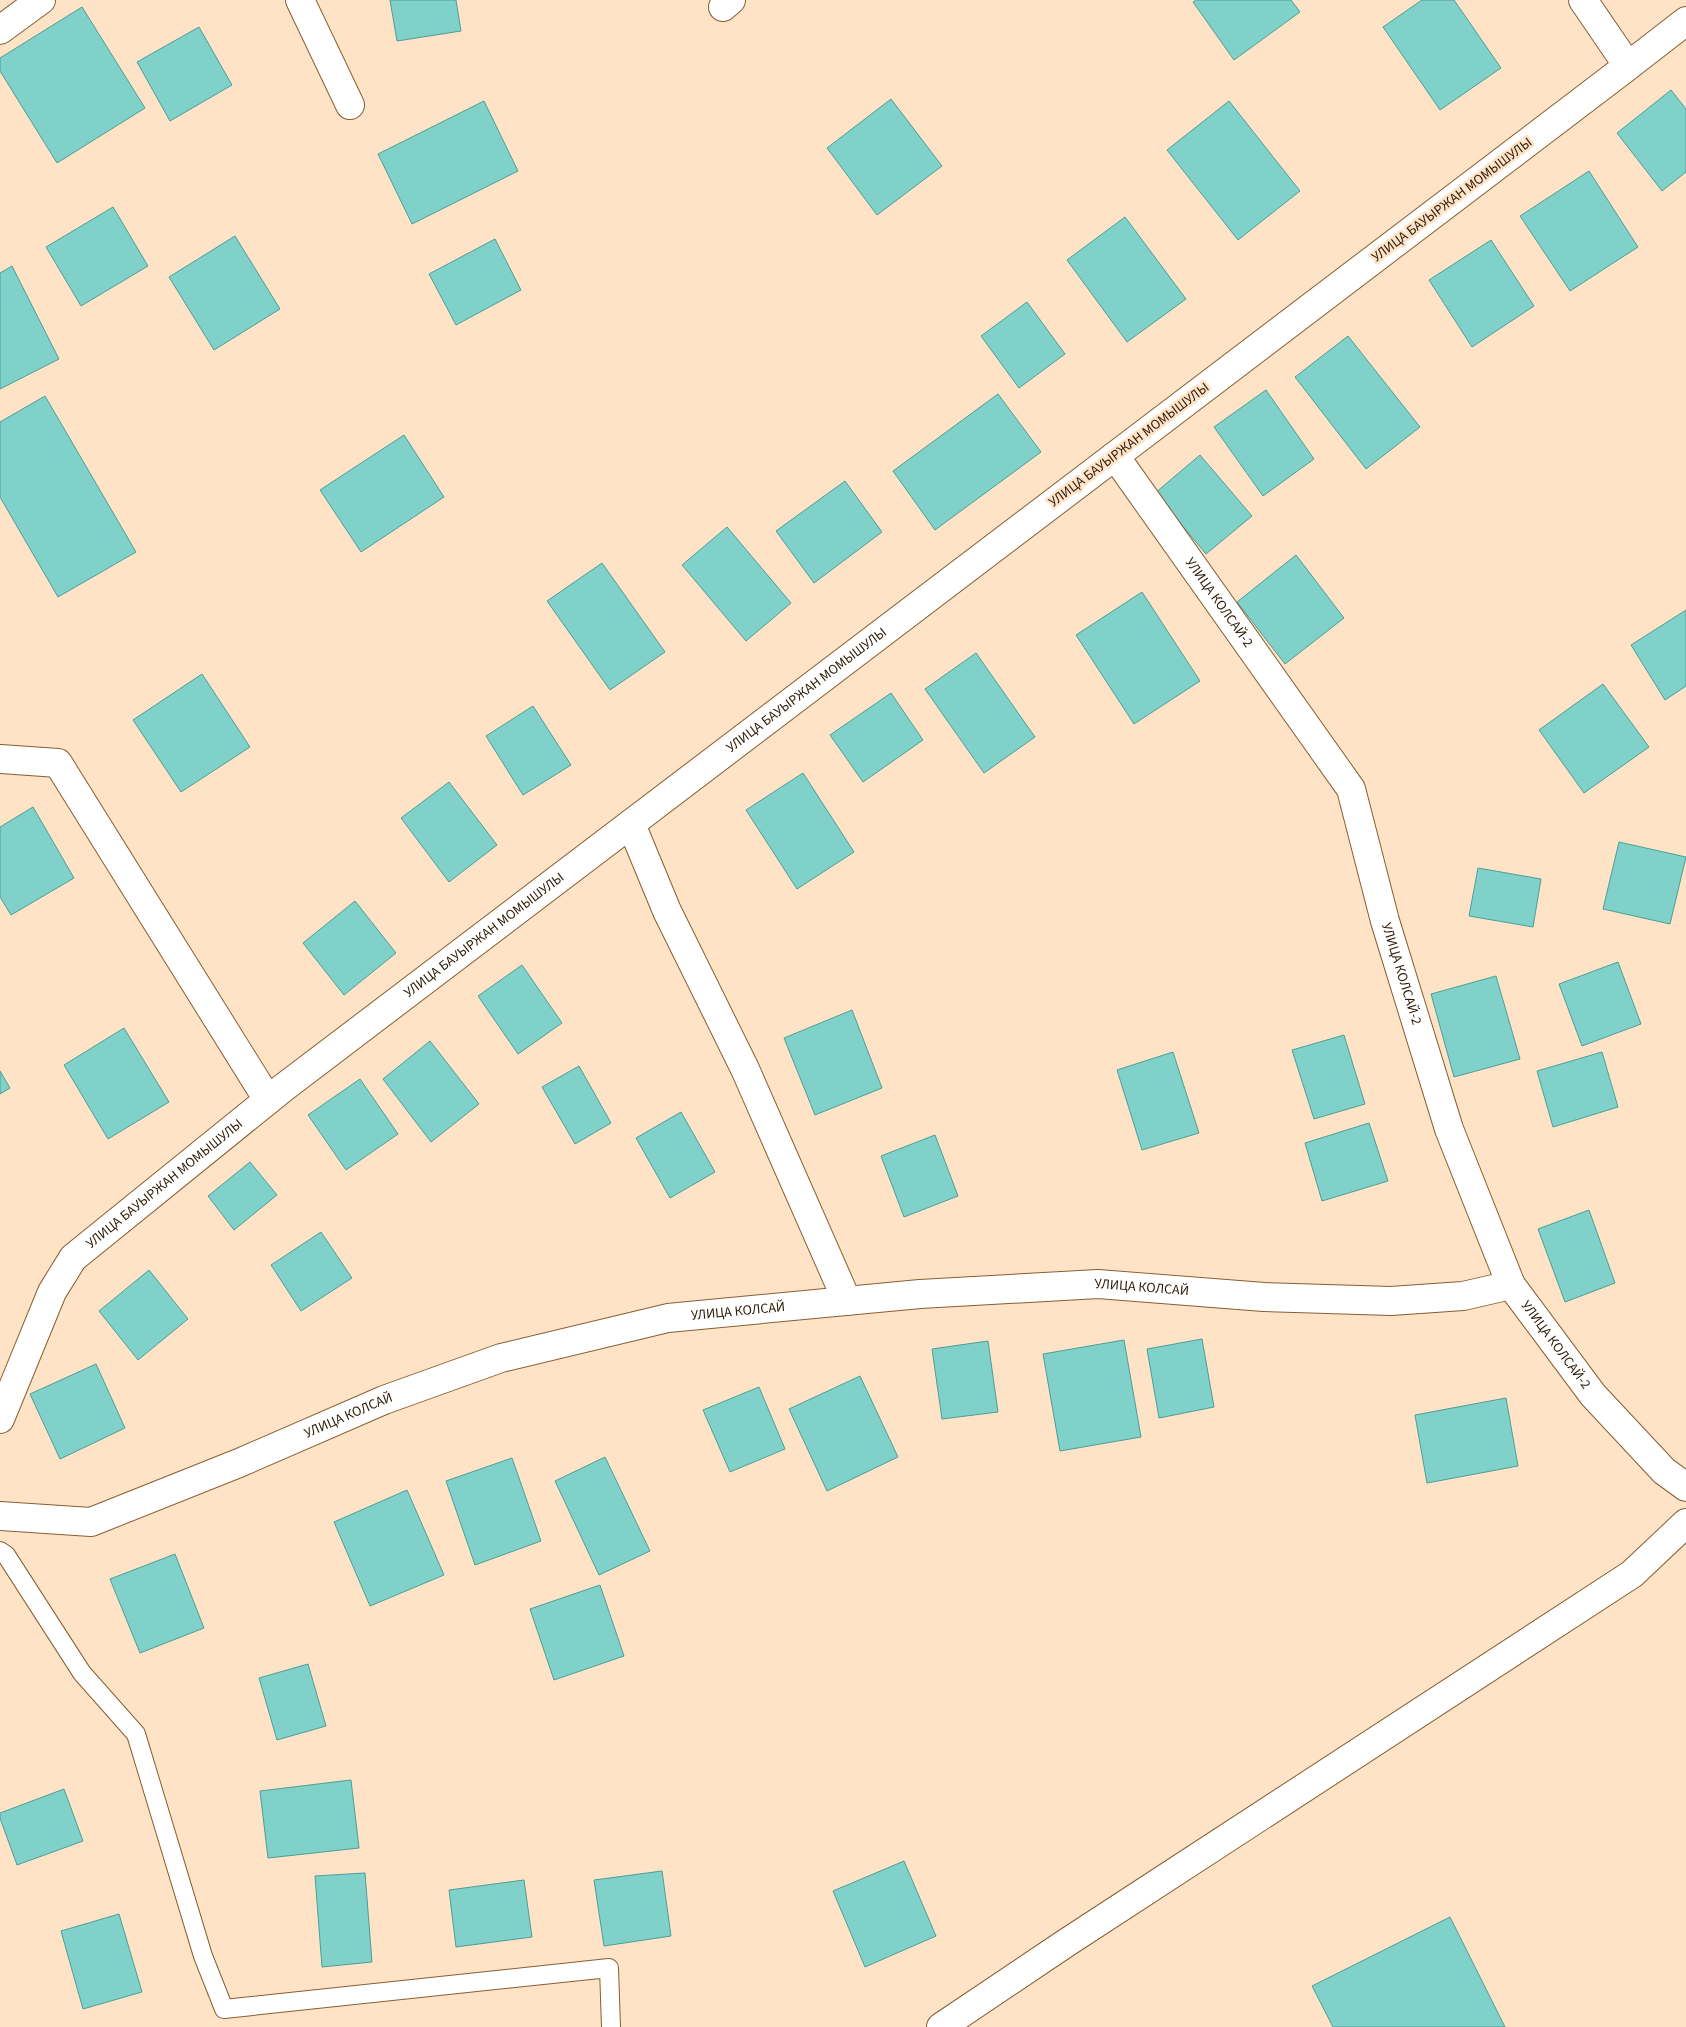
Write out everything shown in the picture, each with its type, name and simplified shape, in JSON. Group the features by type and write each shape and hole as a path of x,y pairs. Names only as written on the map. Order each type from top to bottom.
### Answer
{"street":[{"path":"0,30 41,0"},
{"path":"300,0 350,105"},
{"path":"1583,0 1628,66"},
{"name":"УЛИЦА БАУЫРЖАН МОМЫШУЛЫ","path":"0,1419 52,1292 73,1258 268,1100 1686,21"},
{"name":"УЛИЦА КОЛСАЙ-2","path":"1115,456 1350,789 1385,921 1449,1129 1511,1285 1593,1395 1664,1471 1686,1487"},
{"path":"0,759 58,763 268,1100"},
{"path":"631,824 667,911 745,1069 847,1301"},
{"name":"УЛИЦА КОЛСАЙ","path":"0,1516 91,1522 239,1463 384,1400 501,1358 668,1318 920,1294 1098,1284 1264,1297 1391,1300 1463,1296 1511,1285"},
{"path":"941,2027 1074,1938 1632,1574 1686,1523"}],"lane":[{"path":"0,1551 6,1555 82,1673 136,1734 203,1956 224,2009 610,1968 611,2027"}],"building":[{"path":"390,0 456,0 461,31 397,41"},
{"path":"1196,0 1291,0 1300,12 1234,60 1193,2"},
{"path":"1422,0 1454,0 1501,68 1440,110 1383,27"},
{"path":"82,7 145,108 57,163 0,71 0,58"},
{"path":"199,27 232,85 170,121 137,62"},
{"path":"1671,90 1686,109 1686,172 1662,191 1617,133"},
{"path":"891,99 942,166 877,215 827,148"},
{"path":"484,101 518,171 412,224 378,154"},
{"path":"1229,101 1300,191 1238,240 1167,150"},
{"path":"1589,171 1638,247 1570,291 1520,216"},
{"path":"113,207 148,266 81,306 46,247"},
{"path":"1125,217 1186,299 1127,342 1067,260"},
{"path":"235,236 280,309 214,350 169,277"},
{"path":"495,239 521,290 456,325 429,274"},
{"path":"1491,240 1534,306 1472,347 1429,280"},
{"path":"12,266 59,359 0,389 0,273"},
{"path":"1027,302 1065,354 1019,388 981,336"},
{"path":"1348,336 1420,427 1366,469 1295,377"},
{"path":"1266,390 1314,459 1263,496 1214,427"},
{"path":"998,394 1041,452 935,530 893,471"},
{"path":"45,396 136,552 58,597 0,497 0,422"},
{"path":"404,435 444,497 361,552 320,490"},
{"path":"1200,455 1252,516 1206,554 1155,493"},
{"path":"845,481 882,532 814,583 776,531"},
{"path":"727,527 791,603 746,641 682,565"},
{"path":"1296,555 1344,618 1285,664 1237,602"},
{"path":"602,563 665,652 610,690 547,601"},
{"path":"1142,592 1200,681 1134,724 1076,635"},
{"path":"1686,610 1686,686 1665,700 1631,645"},
{"path":"976,653 1035,737 984,773 925,689"},
{"path":"202,674 250,747 181,792 133,720"},
{"path":"1603,684 1649,747 1584,793 1539,730"},
{"path":"891,693 923,740 863,782 830,735"},
{"path":"533,706 571,765 523,795 486,736"},
{"path":"803,773 854,852 797,889 746,810"},
{"path":"449,782 497,845 449,882 401,818"},
{"path":"33,807 74,878 11,915 0,897 0,827"},
{"path":"1619,842 1686,857 1670,924 1603,909"},
{"path":"1478,868 1541,879 1533,927 1469,916"},
{"path":"355,901 396,953 344,995 303,943"},
{"path":"1618,962 1641,1024 1582,1046 1559,984"},
{"path":"522,965 562,1023 518,1054 478,996"},
{"path":"1496,976 1520,1059 1454,1077 1431,994"},
{"path":"852,1010 882,1088 815,1115 784,1038"},
{"path":"124,1028 169,1102 108,1139 64,1065"},
{"path":"1344,1035 1365,1104 1314,1119 1292,1050"},
{"path":"430,1041 479,1104 431,1142 383,1079"},
{"path":"1173,1052 1199,1133 1142,1150 1117,1070"},
{"path":"1602,1052 1618,1107 1553,1127 1537,1071"},
{"path":"579,1066 611,1123 575,1144 542,1087"},
{"path":"0,1071 10,1088 0,1094"},
{"path":"360,1079 398,1134 346,1170 308,1115"},
{"path":"681,1112 715,1172 670,1198 636,1138"},
{"path":"1369,1123 1388,1181 1322,1201 1305,1143"},
{"path":"935,1135 958,1196 904,1217 881,1156"},
{"path":"250,1162 277,1195 234,1230 208,1196"},
{"path":"1589,1210 1615,1283 1565,1302 1538,1229"},
{"path":"321,1232 352,1278 301,1311 271,1265"},
{"path":"149,1270 188,1319 138,1360 99,1311"},
{"path":"1202,1339 1214,1407 1159,1418 1147,1349"},
{"path":"1124,1340 1141,1437 1060,1451 1043,1354"},
{"path":"988,1341 998,1412 942,1419 932,1349"},
{"path":"96,1364 125,1428 60,1459 30,1394"},
{"path":"860,1376 898,1457 827,1491 789,1409"},
{"path":"759,1387 785,1449 730,1472 703,1410"},
{"path":"1506,1398 1518,1466 1427,1483 1415,1415"},
{"path":"605,1457 650,1551 599,1575 555,1481"},
{"path":"512,1458 541,1541 475,1565 446,1481"},
{"path":"407,1490 444,1575 370,1606 334,1522"},
{"path":"175,1554 204,1628 140,1653 110,1579"},
{"path":"600,1585 624,1656 554,1680 530,1609"},
{"path":"308,1664 326,1726 277,1740 259,1678"},
{"path":"351,1780 359,1848 268,1858 260,1791"},
{"path":"64,1789 83,1841 17,1865 0,1818 0,1813"},
{"path":"904,1861 936,1936 865,1967 833,1891"},
{"path":"662,1871 671,1936 604,1946 594,1880"},
{"path":"365,1873 372,1962 322,1967 315,1876"},
{"path":"524,1880 532,1937 456,1947 449,1890"},
{"path":"119,1914 142,1992 83,2009 61,1931"},
{"path":"1450,1917 1505,2027 1333,2027 1312,1986"}]}
